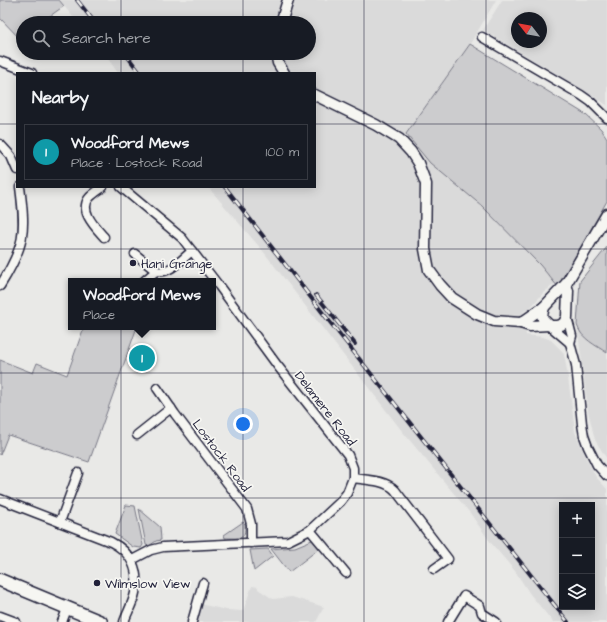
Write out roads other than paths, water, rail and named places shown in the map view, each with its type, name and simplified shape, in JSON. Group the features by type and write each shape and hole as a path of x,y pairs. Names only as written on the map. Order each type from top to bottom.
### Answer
{"main road":[{"path":"0,580 101,622"}],"street":[{"path":"283,16 288,0"},
{"path":"482,36 581,95 591,102 607,118"},
{"path":"277,60 283,72"},
{"path":"0,61 29,72"},
{"path":"316,96 376,125 399,139 411,152 418,163 426,184 425,249 429,270 452,298 477,314 494,320 521,323 530,326 554,327 564,323 567,314 568,291 566,284"},
{"path":"0,144 11,156 16,168"},
{"path":"0,286 12,267 22,241 24,214 20,188"},
{"path":"102,188 91,196 86,204 86,209 88,215 104,237"},
{"name":"Delamere Road","path":"122,188 173,230 212,278"},
{"path":"570,343 543,319 542,315 545,306 566,284 607,214"},
{"path":"135,254 156,271 166,271 192,252"},
{"path":"148,278 156,271"},
{"name":"Delamere Road","path":"216,284 277,365 348,455 353,468 353,478"},
{"path":"521,323 553,301 563,304 572,336 570,343 576,365 584,436 597,465 607,476"},
{"name":"Lostock Road","path":"157,388 247,509 251,524 251,543"},
{"path":"138,435 171,408"},
{"path":"60,522 78,472"},
{"path":"132,560 151,550 162,547 288,541 310,530 340,502 347,494 353,478 384,484 391,486 396,490 448,559 434,569"},
{"path":"0,499 114,544 126,553 132,560 136,572 137,584 135,594 124,622"},
{"path":"310,530 346,574"},
{"path":"192,622 203,583"},
{"path":"448,622 464,596 480,606 482,613 496,622"},
{"path":"62,622 67,609"},
{"path":"0,616 16,622"}],"railway":[{"path":"77,0 90,16"},
{"path":"130,60 139,72"},
{"path":"226,188 568,622"},
{"path":"316,295 355,344"}],"place":[{"name":"Hani Grange","path":"133,263"},
{"name":"Woodford Mews","path":"142,358"},
{"name":"Wilmslow View","path":"97,583"}]}
